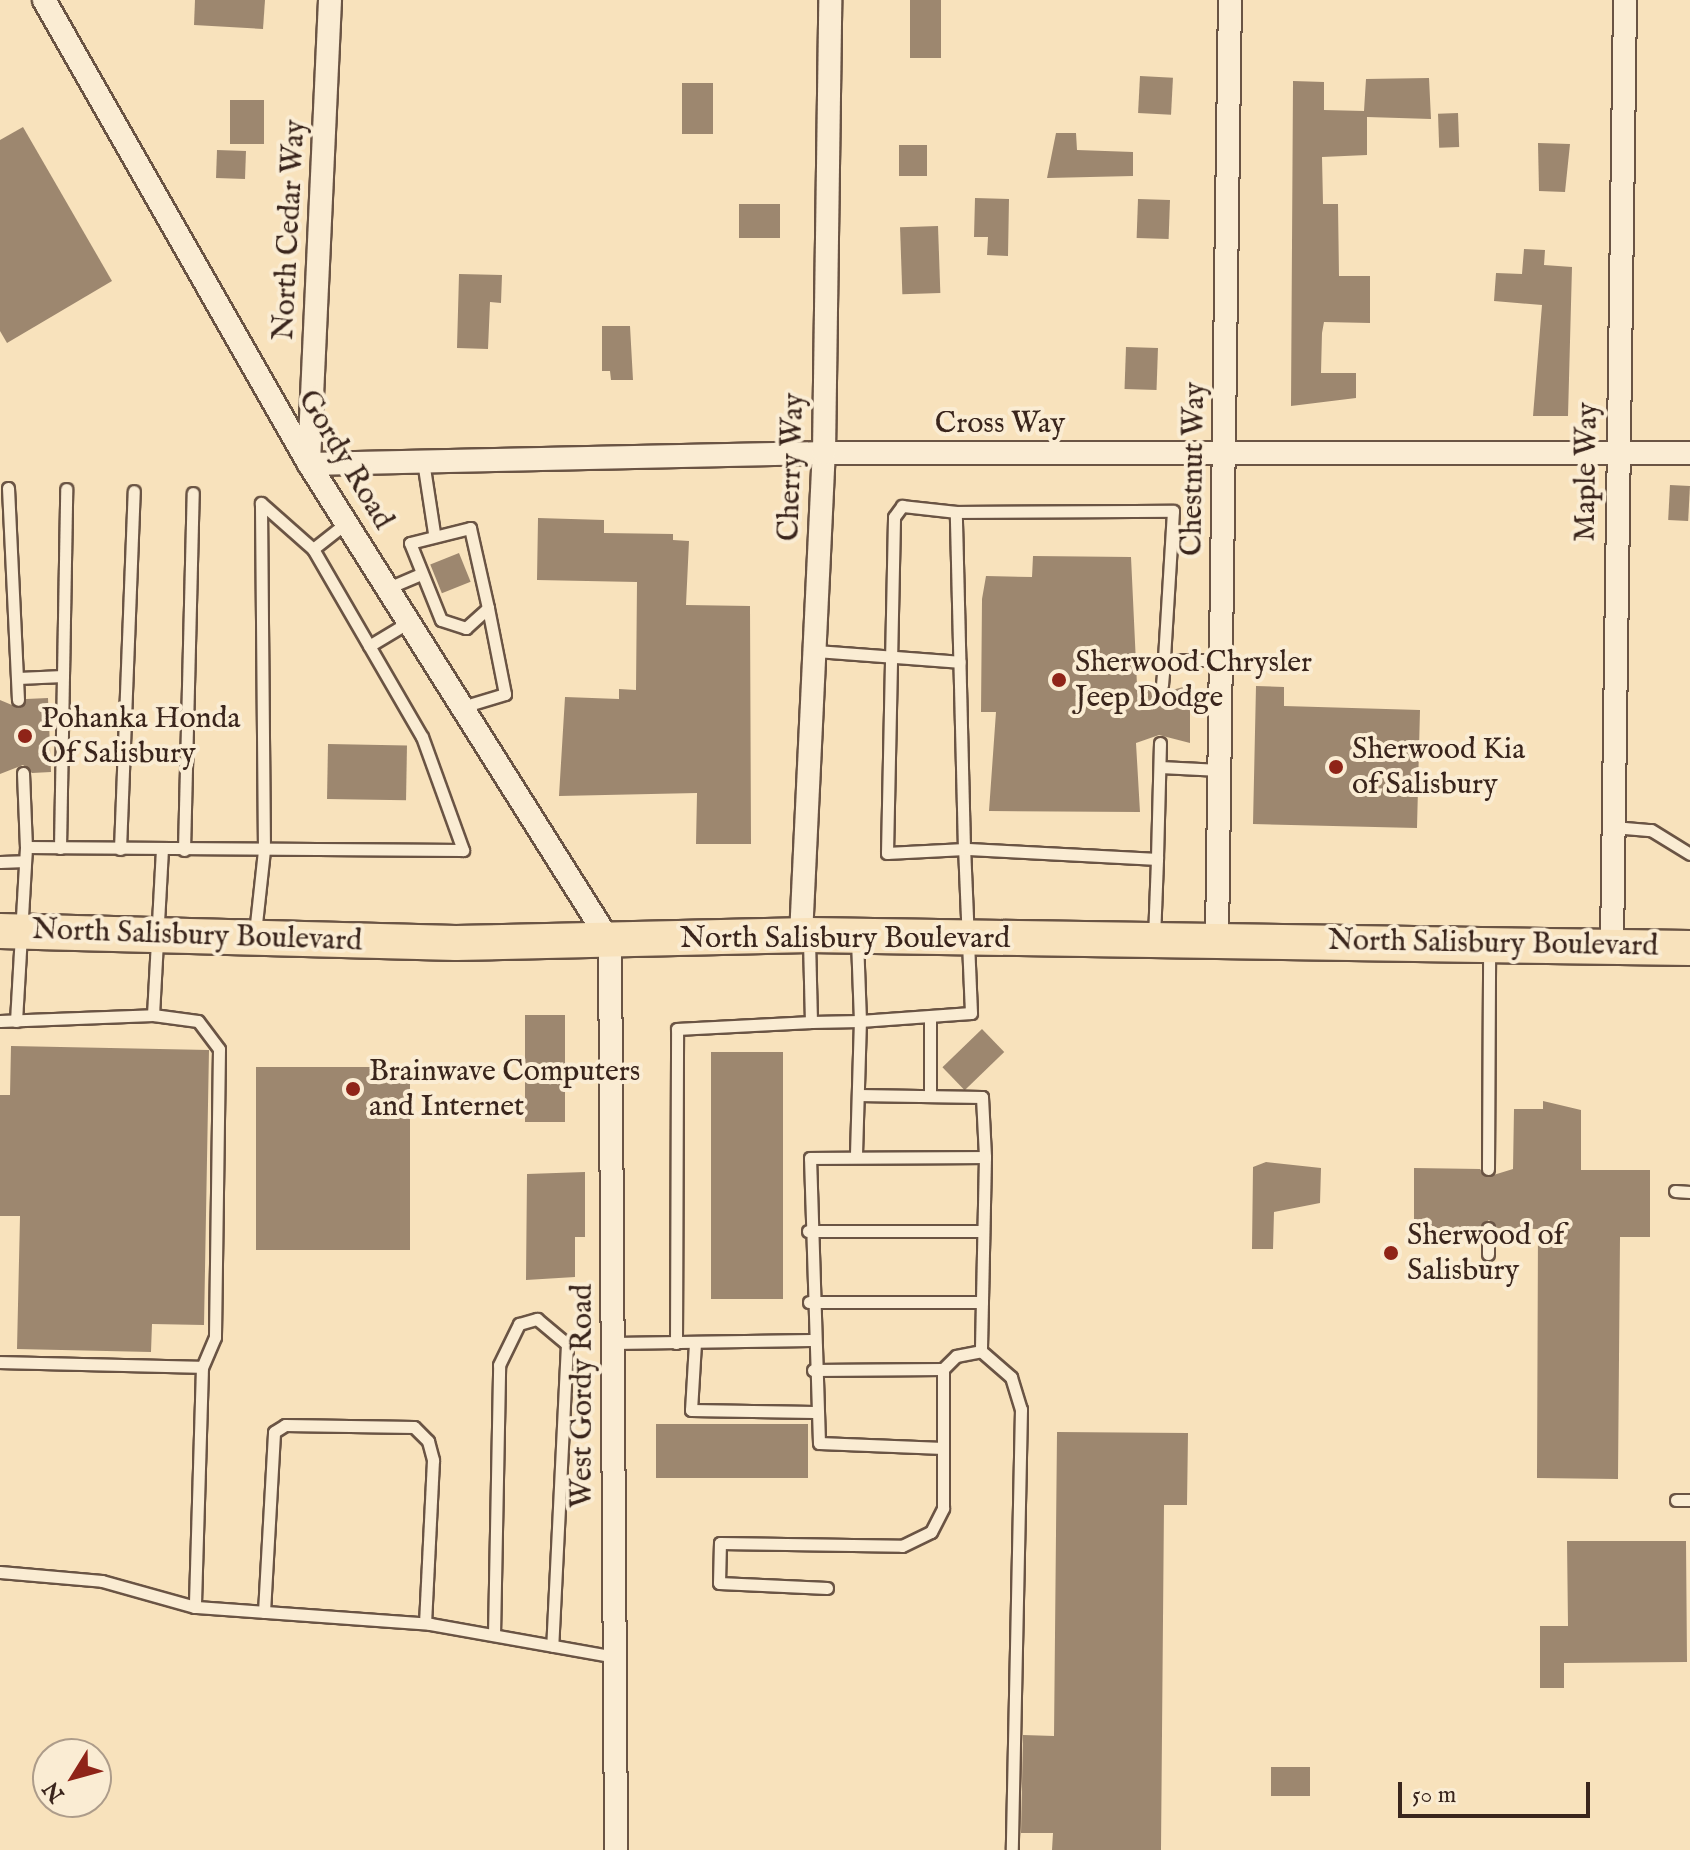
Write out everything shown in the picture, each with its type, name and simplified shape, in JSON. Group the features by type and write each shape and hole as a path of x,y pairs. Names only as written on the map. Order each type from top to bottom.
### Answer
{"main road":[{"name":"North Salisbury Boulevard","path":"12,931 255,938 610,942 857,936 1690,948"}],"street":[{"name":"Gordy Road","path":"44,0 309,464 610,942"},
{"name":"North Cedar Way","path":"309,464 330,0"},
{"name":"Cherry Way","path":"805,936 824,453 830,0"},
{"name":"Chestnut Way","path":"1217,939 1230,0"},
{"name":"Maple Way","path":"1612,945 1616,452 1625,0"},
{"name":"Cross Way","path":"309,464 824,453 1690,453"},
{"name":"West Gordy Road","path":"610,942 616,1850"}],"lane":[{"path":"423,461 434,533"},
{"path":"8,488 18,700"},
{"path":"60,848 66,489"},
{"path":"120,849 134,491"},
{"path":"184,850 193,493"},
{"path":"26,847 162,850 264,850 463,850 422,737 313,549 261,503 264,850 255,938"},
{"path":"1157,859 964,849 887,853 894,517 902,506 956,512 1173,511 1162,685"},
{"path":"676,1343 677,1029 930,1018 971,1013 956,512"},
{"path":"313,549 346,523"},
{"path":"462,707 505,694 488,608 470,528 434,533 410,543 441,620 466,628 488,608"},
{"path":"388,588 421,574"},
{"path":"369,646 409,622"},
{"path":"815,651 960,662"},
{"path":"1164,660 1221,660"},
{"path":"18,678 63,676"},
{"path":"1154,938 1160,743"},
{"path":"1160,767 1220,770"},
{"path":"16,1021 12,931 26,847 23,773"},
{"path":"1613,827 1651,830 1690,854"},
{"path":"153,1015 162,850"},
{"path":"0,862 25,861"},
{"path":"805,936 811,1022"},
{"path":"856,1154 860,1021 857,936"},
{"path":"1488,1169 1489,945"},
{"path":"0,1021 153,1015 198,1021 219,1049 215,1337 202,1367 195,1607"},
{"path":"930,1018 930,1095"},
{"path":"858,1095 982,1097 985,1157 981,1351"},
{"path":"943,1448 819,1443 814,1412 809,1302 810,1158 856,1154 985,1157"},
{"path":"1675,1191 1690,1192"},
{"path":"1488,1228 1488,1254"},
{"path":"808,1231 983,1231"},
{"path":"809,1302 982,1302"},
{"path":"494,1635 499,1365 519,1324 537,1319 567,1344 552,1646"},
{"path":"613,1343 811,1340"},
{"path":"695,1343 691,1410 814,1412"},
{"path":"813,1370 943,1369 956,1356 981,1351"},
{"path":"981,1351 1011,1377 1021,1409 1012,1850"},
{"path":"0,1362 202,1367"},
{"path":"827,1588 719,1583 720,1543 902,1546 931,1532 943,1508 943,1369"},
{"path":"264,1612 274,1432 285,1425 414,1427 428,1441 433,1460 425,1623"},
{"path":"1676,1500 1690,1500"},
{"path":"0,1572 102,1581 195,1607 425,1623 615,1657"}],"building":[{"path":"195,0 265,0 263,29 194,25"},
{"path":"910,0 941,0 941,58 910,58"},
{"path":"1140,76 1173,78 1171,115 1138,113"},
{"path":"1429,78 1431,119 1367,117 1367,155 1322,157 1323,204 1338,204 1339,276 1370,276 1370,323 1324,322 1321,373 1356,373 1356,398 1291,406 1293,81 1324,82 1324,110 1364,111 1366,79"},
{"path":"682,83 713,83 713,134 682,134"},
{"path":"230,100 264,100 264,144 230,144"},
{"path":"1458,113 1459,147 1439,148 1438,114"},
{"path":"23,127 112,281 7,343 0,331 0,140"},
{"path":"1056,133 1076,133 1077,150 1133,152 1133,176 1047,178"},
{"path":"1538,143 1570,144 1565,192 1539,191"},
{"path":"899,145 927,145 927,176 899,176"},
{"path":"217,150 246,151 245,179 216,178"},
{"path":"975,198 1009,199 1008,256 987,255 988,237 974,237"},
{"path":"1138,199 1170,200 1169,239 1137,238"},
{"path":"739,204 780,204 780,238 739,238"},
{"path":"938,226 940,293 902,294 900,227"},
{"path":"1524,249 1545,250 1544,265 1572,267 1568,416 1533,416 1542,305 1494,301 1496,273 1522,274"},
{"path":"459,274 502,275 501,303 490,302 488,349 457,348"},
{"path":"602,326 630,326 633,380 611,380 610,371 602,371"},
{"path":"1126,347 1158,348 1157,390 1125,389"},
{"path":"1670,485 1690,486 1688,521 1668,520"},
{"path":"538,518 604,520 604,533 673,534 673,540 689,541 686,605 750,606 751,844 696,844 697,793 559,796 565,697 619,699 619,689 636,690 637,582 537,580"},
{"path":"459,553 471,582 442,593 430,565"},
{"name":"Sherwood Chrysler Jeep Dodge","path":"1033,556 1131,557 1137,685 1162,693 1190,685 1190,743 1159,735 1136,743 1140,812 989,811 996,712 981,712 982,599 986,576 1032,577"},
{"name":"Sherwood Kia of Salisbury","path":"1256,686 1284,687 1284,706 1420,710 1417,828 1253,824"},
{"name":"Pohanka Honda Of Salisbury","path":"48,698 51,772 32,773 23,765 0,774 0,700 19,708 26,699"},
{"path":"328,744 407,745 406,800 327,799"},
{"path":"525,1015 565,1015 565,1122 525,1122"},
{"path":"982,1029 1004,1052 965,1090 942,1067"},
{"path":"11,1046 209,1050 204,1325 152,1324 151,1352 17,1349 20,1216 0,1216 0,1095 10,1095"},
{"path":"711,1052 783,1052 783,1299 711,1299"},
{"path":"256,1067 410,1067 410,1250 256,1250"},
{"path":"1543,1101 1581,1110 1581,1170 1650,1170 1650,1237 1620,1237 1618,1479 1537,1478 1538,1229 1496,1228 1489,1220 1480,1228 1414,1228 1414,1168 1480,1169 1487,1177 1513,1169 1514,1109 1543,1109"},
{"path":"1266,1162 1321,1168 1320,1203 1274,1212 1273,1249 1252,1249 1253,1167"},
{"path":"585,1172 585,1237 575,1237 575,1277 526,1280 527,1174"},
{"path":"656,1424 808,1424 808,1478 656,1478"},
{"path":"1057,1432 1188,1433 1187,1505 1164,1505 1161,1850 1052,1850 1053,1833 1021,1833 1023,1735 1054,1736"},
{"path":"1567,1541 1686,1541 1687,1662 1564,1663 1564,1688 1540,1688 1540,1626 1568,1626"},
{"path":"1271,1767 1310,1767 1310,1796 1271,1796"}],"place":[{"name":"Sherwood Chrysler Jeep Dodge","path":"1059,680"},
{"name":"Pohanka Honda Of Salisbury","path":"25,736"},
{"name":"Sherwood Kia of Salisbury","path":"1336,767"},
{"name":"Brainwave Computers and Internet","path":"353,1089"},
{"name":"Sherwood of Salisbury","path":"1391,1253"}]}
